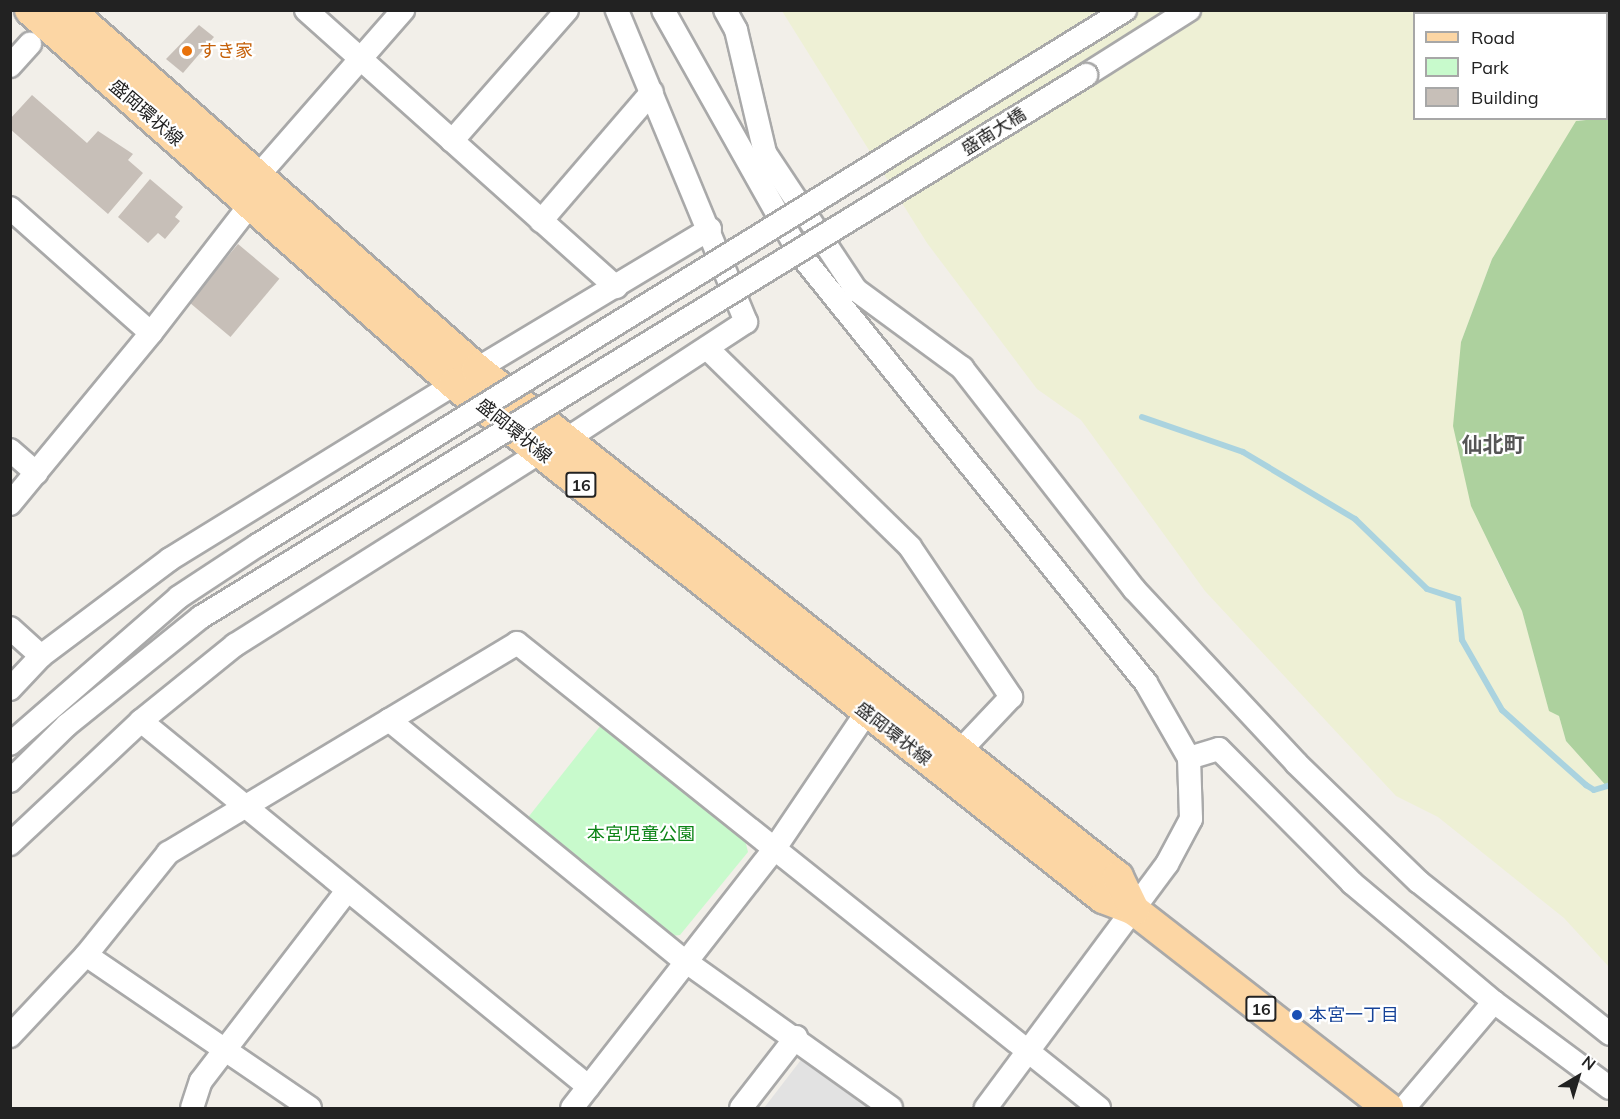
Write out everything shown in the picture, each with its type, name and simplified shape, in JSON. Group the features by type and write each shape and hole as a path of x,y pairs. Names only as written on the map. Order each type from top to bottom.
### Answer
{"main road":[{"name":"盛岡環状線","path":"49,21 256,177 466,376 540,452 866,713 1103,898 1134,910 1388,1108"},
{"name":"盛岡環状線","path":"49,21 250,205 466,376 567,439 1118,877 1134,910"}],"street":[{"path":"306,10 616,287"},
{"path":"256,177 403,10"},
{"path":"452,141 567,10"},
{"path":"567,439 746,322 710,229 617,10"},
{"path":"663,10 781,226 800,254 1146,683 1189,758 1191,819 1134,910 986,1108"},
{"path":"725,10 736,30 765,153 856,290 962,368 1134,589 1296,763 1419,882 1610,1034"},
{"name":"盛南大橋","path":"10,744 179,597 781,226 1125,10"},
{"name":"盛南大橋","path":"10,781 67,725 201,617 800,254 1188,10"},
{"path":"10,66 49,21"},
{"path":"541,220 652,92"},
{"path":"10,504 151,333 250,205"},
{"path":"10,208 151,333"},
{"path":"10,689 41,656 170,559 466,376 710,229"},
{"path":"707,348 910,547 1011,697 958,752"},
{"path":"10,450 36,473"},
{"path":"10,844 141,721 235,645 540,452"},
{"path":"10,627 41,656"},
{"path":"10,1036 86,955 168,853 516,643 1099,1108"},
{"path":"572,1108 774,851 866,713"},
{"path":"388,720 686,962 796,1037 891,1108"},
{"path":"141,721 243,807 589,1087"},
{"path":"1189,758 1219,749 1352,883 1494,1002 1610,1088"},
{"path":"192,1108 201,1081 347,891"},
{"path":"86,955 310,1108"},
{"path":"1404,1108 1494,1002"},
{"path":"741,1108 796,1037"}],"green space":[{"path":"1539,10 1542,12 1413,12 1413,120 1578,120 1492,259 1461,342 1497,561 1522,611 1549,710 1559,716 1566,741 1609,789 1609,967 1564,918 1438,817 1396,796 1205,591 1081,420 1037,389 927,243 782,11"},
{"path":"1539,11 1609,11 1609,81 1608,12"},
{"path":"1609,90 1609,789 1566,741 1559,716 1549,711 1522,611 1471,506 1453,426 1461,342 1492,259 1576,121 1608,120"},
{"name":"本宮児童公園","path":"601,725 745,840 748,852 680,935 671,936 526,820"}],"shaded area":[{"path":"807,1052 879,1108 764,1108"}],"building":[{"name":"すき家","path":"199,25 214,37 183,73 166,59"},
{"path":"32,95 87,143 98,131 133,154 128,160 143,173 108,214 10,129 10,119"},
{"path":"150,179 183,207 175,217 180,221 165,239 158,233 148,243 118,217"},
{"path":"238,244 279,279 231,337 189,302"}],"waterway":[{"path":"1142,417 1243,452 1355,519 1427,589 1458,599 1462,640 1502,710 1586,785 1594,790 1610,785"}],"place":[{"name":"すき家","path":"187,51"},
{"name":"本宮一丁目","path":"1297,1015"}],"district":[{"name":"仙北町","path":"1493,444"}]}
